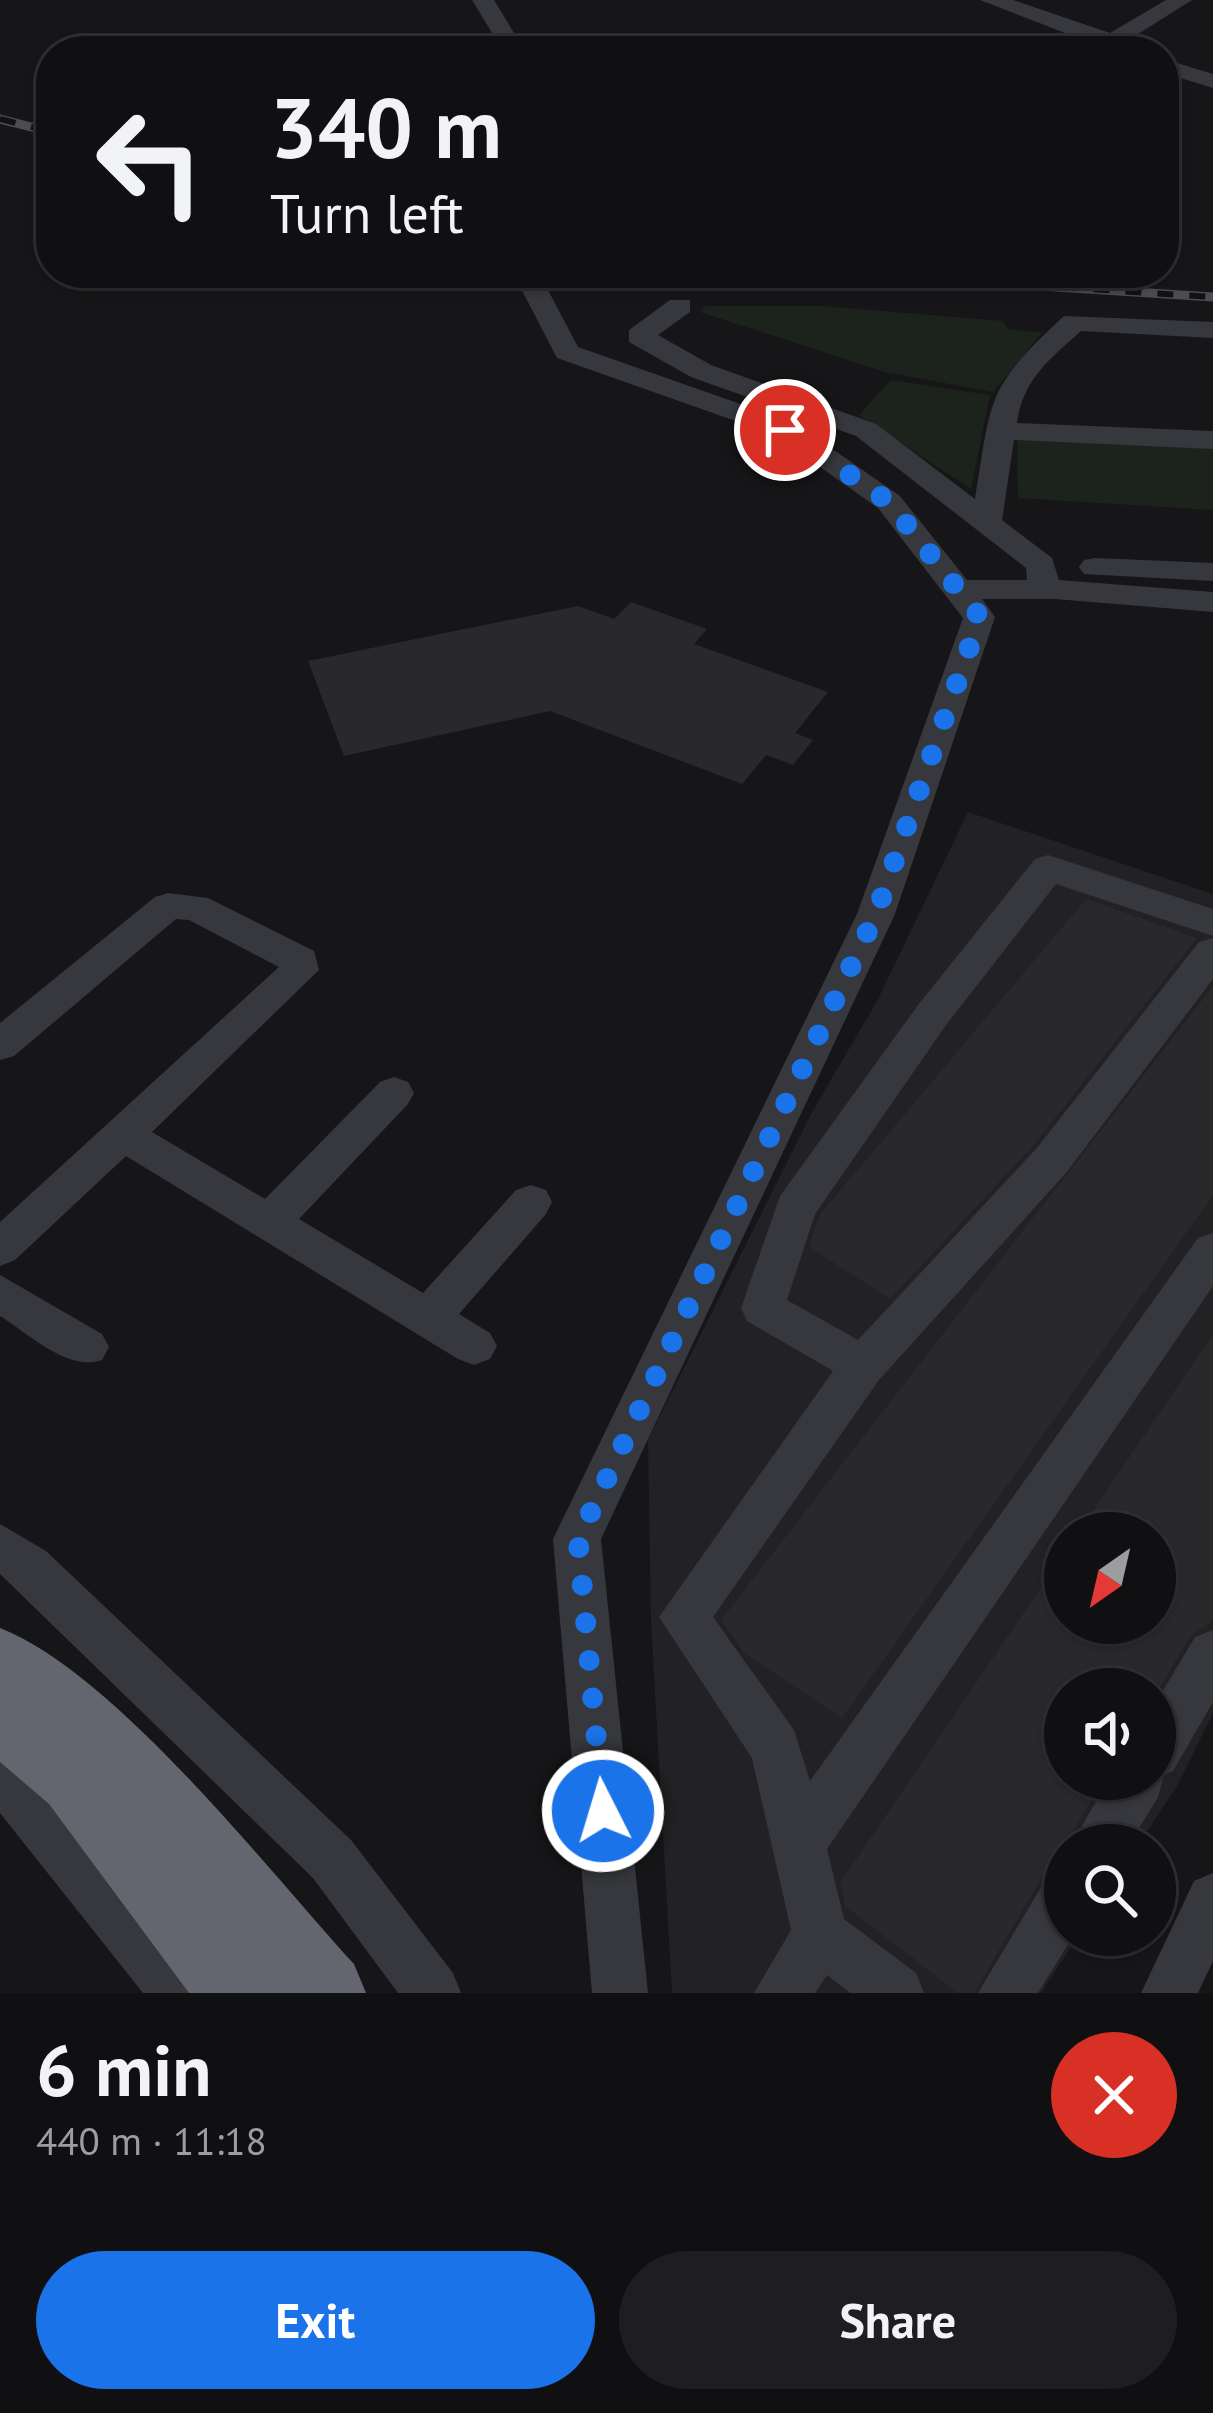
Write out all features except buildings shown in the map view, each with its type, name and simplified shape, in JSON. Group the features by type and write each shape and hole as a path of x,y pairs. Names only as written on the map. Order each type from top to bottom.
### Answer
{"highway":[{"path":"0,1663 98,1741 325,1993"},
{"path":"0,1713 76,1777 240,1993"}],"street":[{"path":"483,0 505,36"},
{"path":"991,0 1028,5 1097,36"},
{"path":"1133,36 1180,0"},
{"path":"1069,36 1079,28"},
{"path":"1179,71 1213,81"},
{"path":"534,288 567,352 785,430 889,502 980,617 876,914 578,1539 620,1993"},
{"path":"680,306 639,336 701,371 866,430 986,524 1043,577 1213,602"},
{"path":"986,524 1006,398 1021,371 1074,322 1213,330"},
{"path":"1000,431 1213,440"},
{"path":"958,590 1043,577 1213,572"},
{"path":"863,1366 764,1308 796,1208 961,978 1048,868 1213,923"},
{"path":"0,1045 168,906 195,907 300,961 300,970 0,1248"},
{"path":"896,1993 820,1936 776,1748 684,1617 863,1366 1051,1161 1213,952"},
{"path":"269,1223 394,1093"},
{"path":"124,1135 474,1346"},
{"path":"428,1318 531,1202"},
{"path":"798,1844 1213,1251"},
{"path":"0,1293 86,1347"},
{"path":"0,1546 28,1567 332,1859 433,1993"},
{"path":"1176,1717 1213,1654"},
{"path":"0,1771 158,1982"},
{"path":"1169,1993 1213,1900"},
{"path":"1006,1993 1044,1932"},
{"path":"782,1993 820,1936"}],"shaded area":[{"path":"705,306 821,306 1003,321 1007,329 1042,333 993,392 885,372 700,312"},
{"path":"891,380 990,395 971,489 859,415"},
{"path":"1017,436 1213,445 1213,510 1018,498"},
{"path":"968,812 1213,894 1213,1713 1176,1788 1176,1668 1044,1668 1044,1800 1168,1800 1152,1824 1044,1824 1044,1956 1065,1956 1041,1993 672,1993 651,1621 648,1440 811,1114 877,1001"}],"railway":[{"path":"0,119 36,128"},
{"path":"1072,288 1213,297"}],"route":[{"path":"603,1811 578,1539 876,914 980,617 889,502 785,430"}]}
